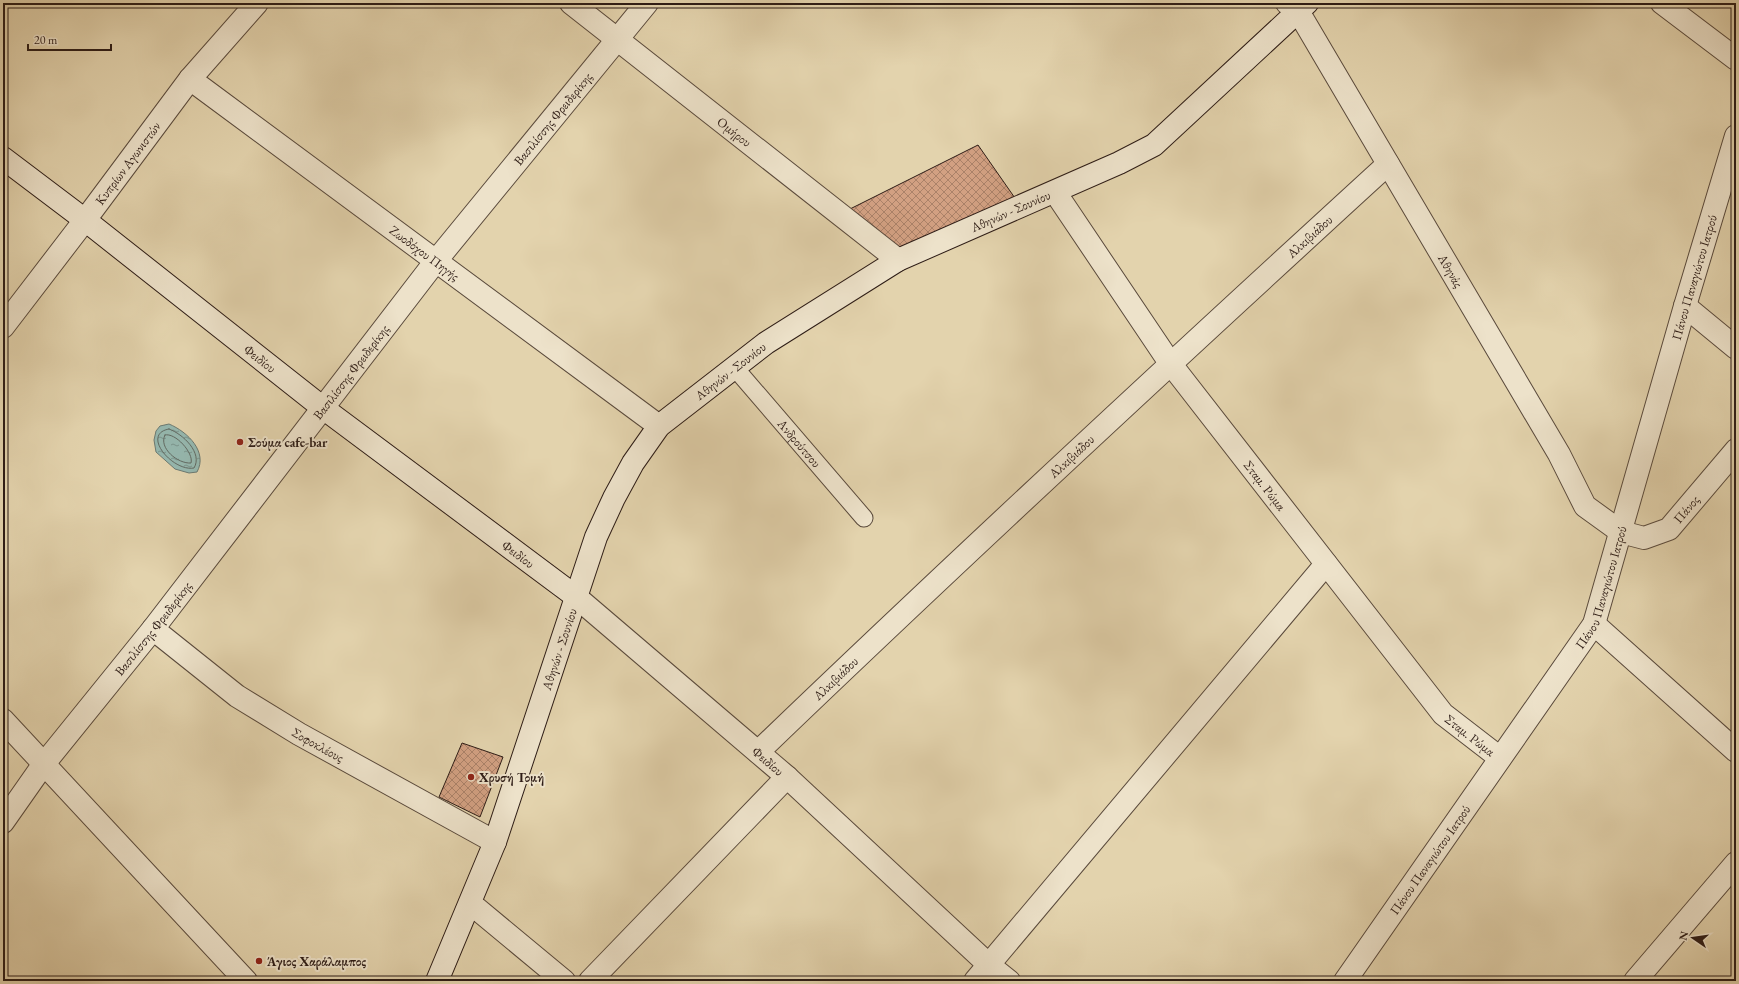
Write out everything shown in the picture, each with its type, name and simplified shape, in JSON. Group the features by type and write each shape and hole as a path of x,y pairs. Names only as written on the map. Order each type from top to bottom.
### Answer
{"street":[{"name":"Κυπρίων Αγωνιστών","path":"3,327 190,79 257,3"},
{"name":"Ομήρου","path":"571,3 898,260"},
{"name":"Βασιλίσσης Φρειδερίκης","path":"3,822 43,765 153,629 435,262 647,3"},
{"path":"1662,3 1736,58"},
{"name":"Αθηνάς","path":"1297,6 1388,164 1559,454 1585,506 1621,532"},
{"name":"Αθηνών - Σουνίου","path":"437,981 495,842 575,596 596,537 633,462 659,426 735,368 766,342 898,260 1119,164 1154,144 1297,6"},
{"name":"Ζωοδόχου Πηγής","path":"190,79 435,262 659,426"},
{"name":"Πάνου Παναγιώτου Ιατρού","path":"1345,981 1594,624 1685,306 1736,136"},
{"name":"Φειδίου","path":"3,158 85,220 323,408 575,596 787,777 989,965 1009,981"},
{"name":"Αλκιβιάδου","path":"758,752 929,588 1170,363 1388,164"},
{"name":"Σταμ. Ρώμα","path":"1055,192 1170,363 1443,714 1500,758"},
{"path":"1685,306 1736,348"},
{"name":"Πάνος","path":"1621,532 1644,538 1668,529 1736,450"},
{"path":"975,981 1326,564"},
{"path":"1594,624 1736,751"},
{"name":"Σοφοκλέους","path":"153,629 237,696 306,738 495,842"},
{"path":"3,720 43,765 246,981"},
{"path":"590,981 787,777"},
{"path":"1635,981 1736,863"},
{"path":"470,903 564,981"}],"lane":[{"name":"Ανδρούτσου","path":"735,368 864,518"}],"water":[{"path":"169,424 189,437 198,450 200,465 197,472 189,473 175,469 156,452 154,440 156,431 160,426"}],"building":[{"path":"978,145 1017,201 901,254 848,210"},
{"name":"Χρυσή Τομή","path":"462,743 503,757 480,817 439,797"}],"place":[{"name":"Σούμα cafe-bar","path":"240,442"},
{"name":"Χρυσή Τομή","path":"471,777"},
{"name":"Άγιος Χαράλαμπος","path":"259,961"}]}
